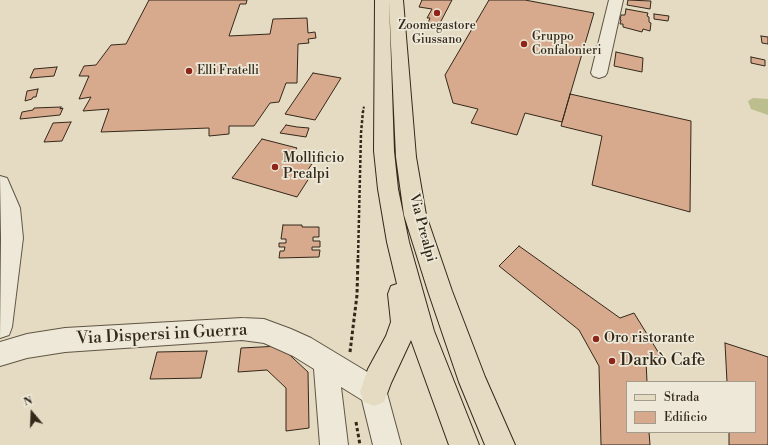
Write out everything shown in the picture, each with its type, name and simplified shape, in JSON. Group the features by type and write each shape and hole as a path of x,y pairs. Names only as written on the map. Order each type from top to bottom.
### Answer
{"main road":[{"name":"Via Prealpi","path":"382,0 384,151 388,189 400,252 421,330 464,445"},
{"name":"Via Prealpi","path":"396,0 406,158 415,215 440,291 473,382 500,445"},
{"path":"374,392 378,379 398,341 404,322 398,277 400,252"}],"street":[{"path":"599,73 616,0"},
{"path":"0,183 10,208 12,238 0,327"},
{"name":"Via Dispersi in Guerra","path":"0,354 27,346 65,340 242,329 264,331 282,337 374,392"},
{"path":"334,445 328,390 337,369"},
{"path":"374,392 387,445"}],"path":[{"path":"337,369 357,295 361,133 365,99"},
{"path":"355,417 360,445"}],"green space":[{"path":"753,98 768,99 768,115 751,109 748,101"}],"building":[{"name":"Elli Fratelli","path":"149,0 247,0 246,4 240,4 229,36 270,34 273,19 307,18 308,33 315,32 316,38 308,39 309,43 298,44 297,83 286,83 279,102 270,103 254,126 229,126 229,134 209,136 209,128 101,132 109,109 83,111 91,97 79,99 89,76 79,76 84,66 96,65 111,45 126,44"},
{"name":"Zoomegastore Giussano","path":"422,0 452,0 439,25 428,23 430,18 427,18 432,9 419,7"},
{"name":"Gruppo Confalonieri","path":"489,0 525,0 594,13 562,122 525,113 517,135 471,123 478,109 453,103 445,75"},
{"path":"628,0 651,1 650,9 627,5"},
{"path":"626,9 648,13 647,16 649,17 649,22 651,23 650,31 643,29 642,32 623,27 623,24 620,24 620,19 621,15 625,15"},
{"path":"654,14 669,16 668,21 654,19"},
{"path":"761,36 768,37 768,44 762,43"},
{"path":"616,52 643,58 642,72 614,66"},
{"path":"751,57 765,60 765,66 751,63"},
{"path":"57,67 54,76 30,78 34,69"},
{"path":"313,73 341,78 315,120 285,114"},
{"path":"38,89 36,97 25,101 27,91"},
{"path":"570,94 691,121 690,212 592,185 602,136 561,126"},
{"path":"61,107 60,109 63,108 60,115 20,119 22,112 33,110 34,108"},
{"path":"71,122 62,141 44,142 53,123"},
{"path":"286,125 309,128 306,137 280,133"},
{"name":"Mollificio Prealpi","path":"262,139 297,148 290,158 312,164 307,171 313,172 297,197 232,178"},
{"path":"283,225 319,227 319,237 313,237 313,241 320,241 320,247 312,247 312,250 320,250 319,257 279,258 280,251 284,251 285,247 279,247 279,243 286,243 286,239 281,239"},
{"path":"519,246 620,318 634,313 660,355 646,360 647,381 626,381 626,433 649,433 650,445 601,445 599,366 579,330 499,266"},
{"path":"725,343 768,357 768,445 729,445 729,433 756,433 756,381 727,381"},
{"path":"280,346 308,372 309,428 286,431 286,388 267,370 238,372 241,348"},
{"path":"207,351 201,378 150,379 157,352"}],"place":[{"name":"Zoomegastore Giussano","path":"437,13"},
{"name":"Gruppo Confalonieri","path":"524,44"},
{"name":"Elli Fratelli","path":"189,71"},
{"name":"Mollificio Prealpi","path":"275,167"},
{"name":"Oro ristorante","path":"596,339"},
{"name":"Darkò Cafè","path":"612,361"}]}
